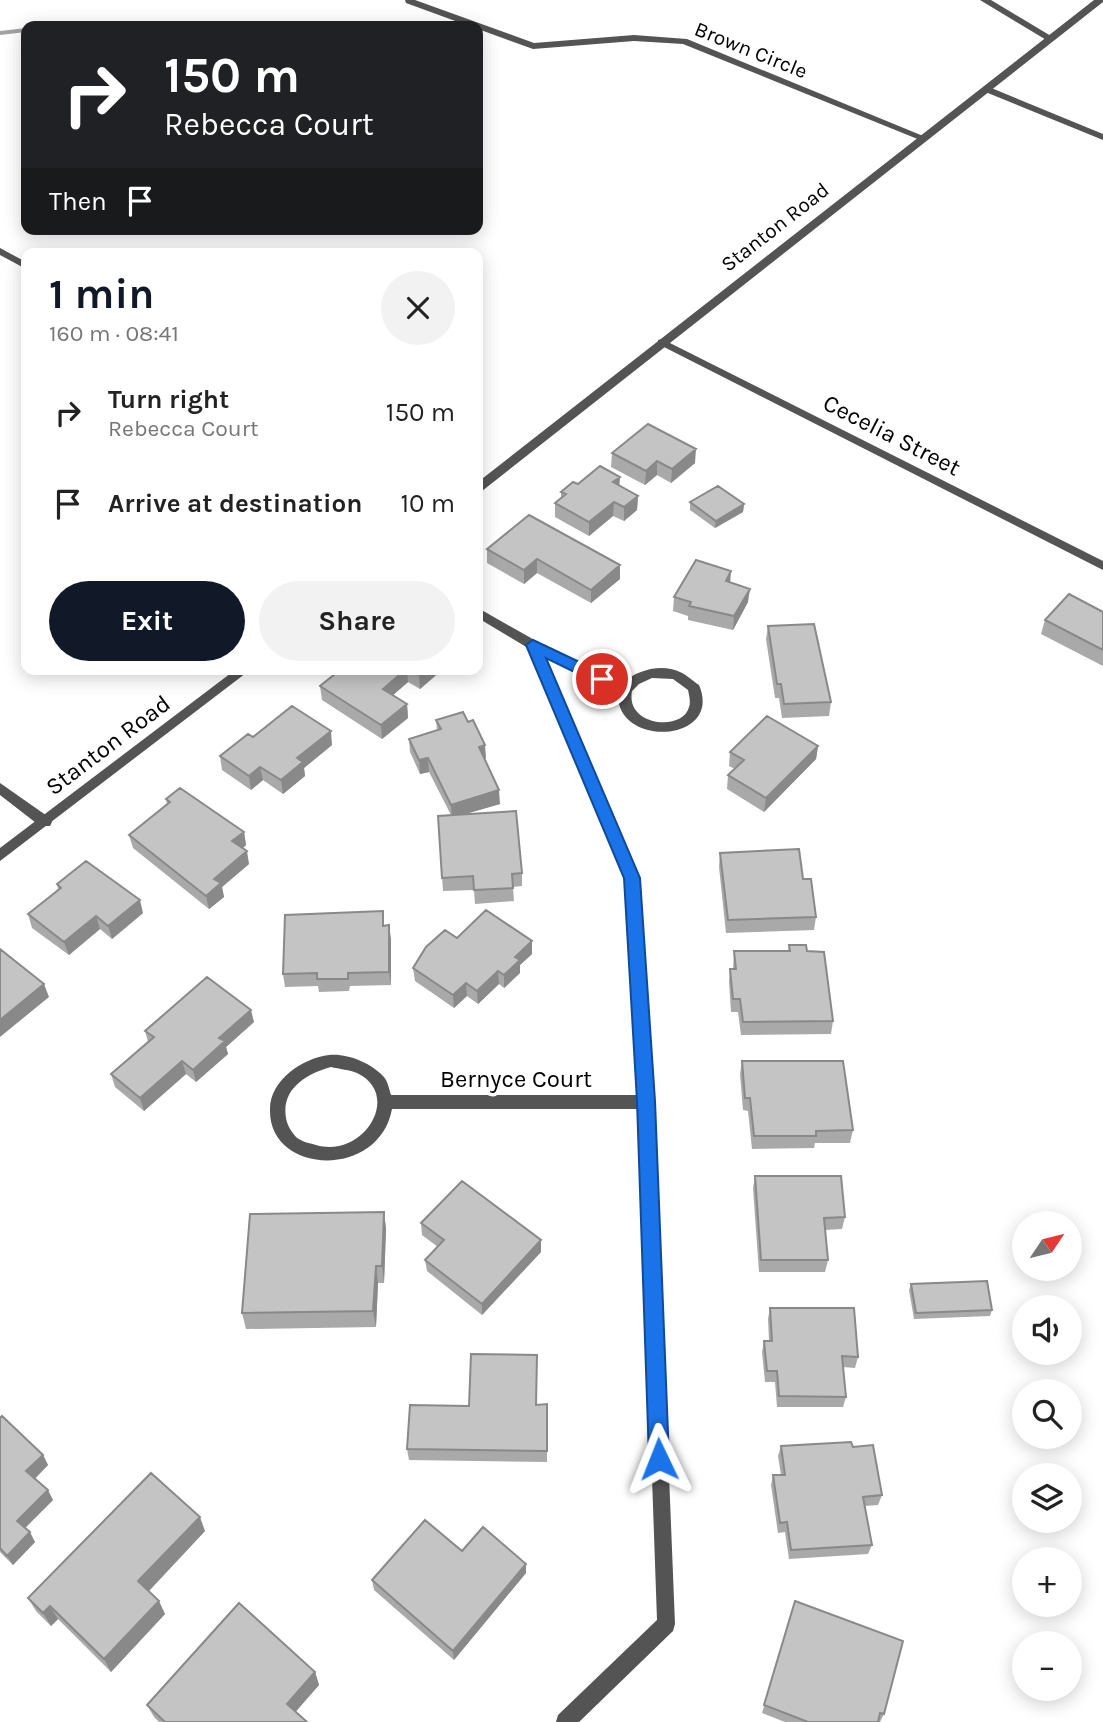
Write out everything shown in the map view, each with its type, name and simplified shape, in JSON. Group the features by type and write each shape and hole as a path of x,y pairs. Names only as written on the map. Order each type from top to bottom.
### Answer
{"street":[{"path":"985,0 1051,39"},
{"name":"Stanton Road","path":"483,484 1100,0"},
{"name":"Brown Circle","path":"409,1 464,21"},
{"name":"Brown Circle","path":"483,28 533,47 634,38 684,41 923,138"},
{"path":"986,89 1103,137"},
{"path":"0,251 21,263"},
{"name":"Cecelia Street","path":"662,342 1103,566"},
{"path":"483,615 533,645 625,690"},
{"path":"533,645 632,878 646,1101 666,1624 565,1722"},
{"path":"652,673 676,675 694,688 698,706 686,721 663,727 651,726 631,716 625,708 625,690 631,682 652,673"},
{"name":"Stanton Road","path":"0,856 237,675"},
{"path":"0,788 45,821"},
{"path":"331,1061 348,1062 362,1067 375,1077 387,1102 386,1117 377,1132 364,1145 346,1153 317,1154 292,1143 282,1130 277,1114 279,1098 287,1083 299,1072 331,1061"},
{"name":"Bernyce Court","path":"387,1102 646,1101"}],"building":[{"path":"648,424 696,449 672,469 657,461 646,471 612,453"},
{"path":"600,466 620,477 613,482 638,496 624,507 614,502 589,522 555,503 566,494 561,492 573,482 578,484"},
{"path":"718,486 744,504 716,521 690,502"},
{"path":"529,515 620,565 591,590 537,559 524,570 487,549"},
{"path":"696,560 731,571 726,581 750,589 734,616 689,606 691,602 674,597"},
{"path":"1069,594 1103,612 1103,650 1045,620"},
{"path":"814,624 831,702 784,704 781,684 777,684 768,626"},
{"path":"334,675 399,675 383,689 407,704 381,725 320,686"},
{"path":"292,706 331,731 297,758 303,762 281,780 260,767 249,776 220,756 248,734 253,737"},
{"path":"463,712 468,722 473,720 485,745 479,747 499,790 451,805 428,758 419,760 409,739 441,729 436,720"},
{"path":"767,716 818,746 766,798 728,775 744,760 730,752"},
{"path":"180,788 244,832 232,841 247,851 214,879 221,883 206,896 129,835 170,802 166,799"},
{"path":"516,811 522,873 512,874 513,888 474,890 473,876 442,878 438,816"},
{"path":"799,849 803,879 811,879 816,917 728,920 720,853"},
{"path":"86,861 140,900 108,926 96,916 64,942 28,914 61,888 57,884"},
{"path":"486,910 532,941 515,957 520,960 504,975 498,971 477,991 466,983 453,995 413,968 426,947 445,930 457,938"},
{"path":"383,911 383,926 389,925 389,972 348,973 348,979 317,979 317,973 283,974 285,915"},
{"path":"789,945 806,945 807,951 824,952 833,1021 743,1022 740,999 733,999 730,969 736,969 734,951 790,951"},
{"path":"0,949 44,984 0,1020"},
{"path":"207,977 251,1010 219,1038 225,1041 193,1070 182,1061 140,1098 111,1074 154,1037 145,1031"},
{"path":"742,1061 843,1061 853,1130 816,1131 816,1136 754,1136 750,1098 745,1098"},
{"path":"755,1176 841,1176 845,1217 824,1218 828,1260 761,1260"},
{"path":"462,1181 541,1240 482,1304 425,1260 444,1240 421,1223"},
{"path":"384,1212 382,1266 376,1266 373,1311 242,1313 250,1214"},
{"path":"987,1281 992,1310 916,1313 911,1284"},
{"path":"770,1308 854,1308 858,1357 842,1356 846,1397 779,1396 777,1371 767,1371 764,1341 772,1341"},
{"path":"471,1354 537,1355 536,1405 547,1404 547,1451 407,1449 410,1405 469,1406"},
{"path":"2,1416 43,1455 26,1471 48,1490 17,1521 30,1532 7,1556 0,1548"},
{"path":"851,1442 853,1447 873,1445 882,1495 863,1497 872,1545 791,1550 787,1522 780,1523 773,1475 785,1475 781,1446"},
{"path":"151,1473 200,1517 138,1581 159,1601 104,1659 50,1606 43,1613 28,1598"},
{"path":"425,1520 462,1551 483,1527 526,1564 453,1651 372,1580"},
{"path":"795,1601 903,1641 884,1714 880,1713 878,1722 808,1722 764,1705"},
{"path":"239,1603 315,1672 287,1704 307,1722 165,1722 147,1705"}],"waterway":[{"path":"0,33 21,31"}],"route":[{"path":"602,679 533,645 632,878 646,1101 659,1459"}]}
